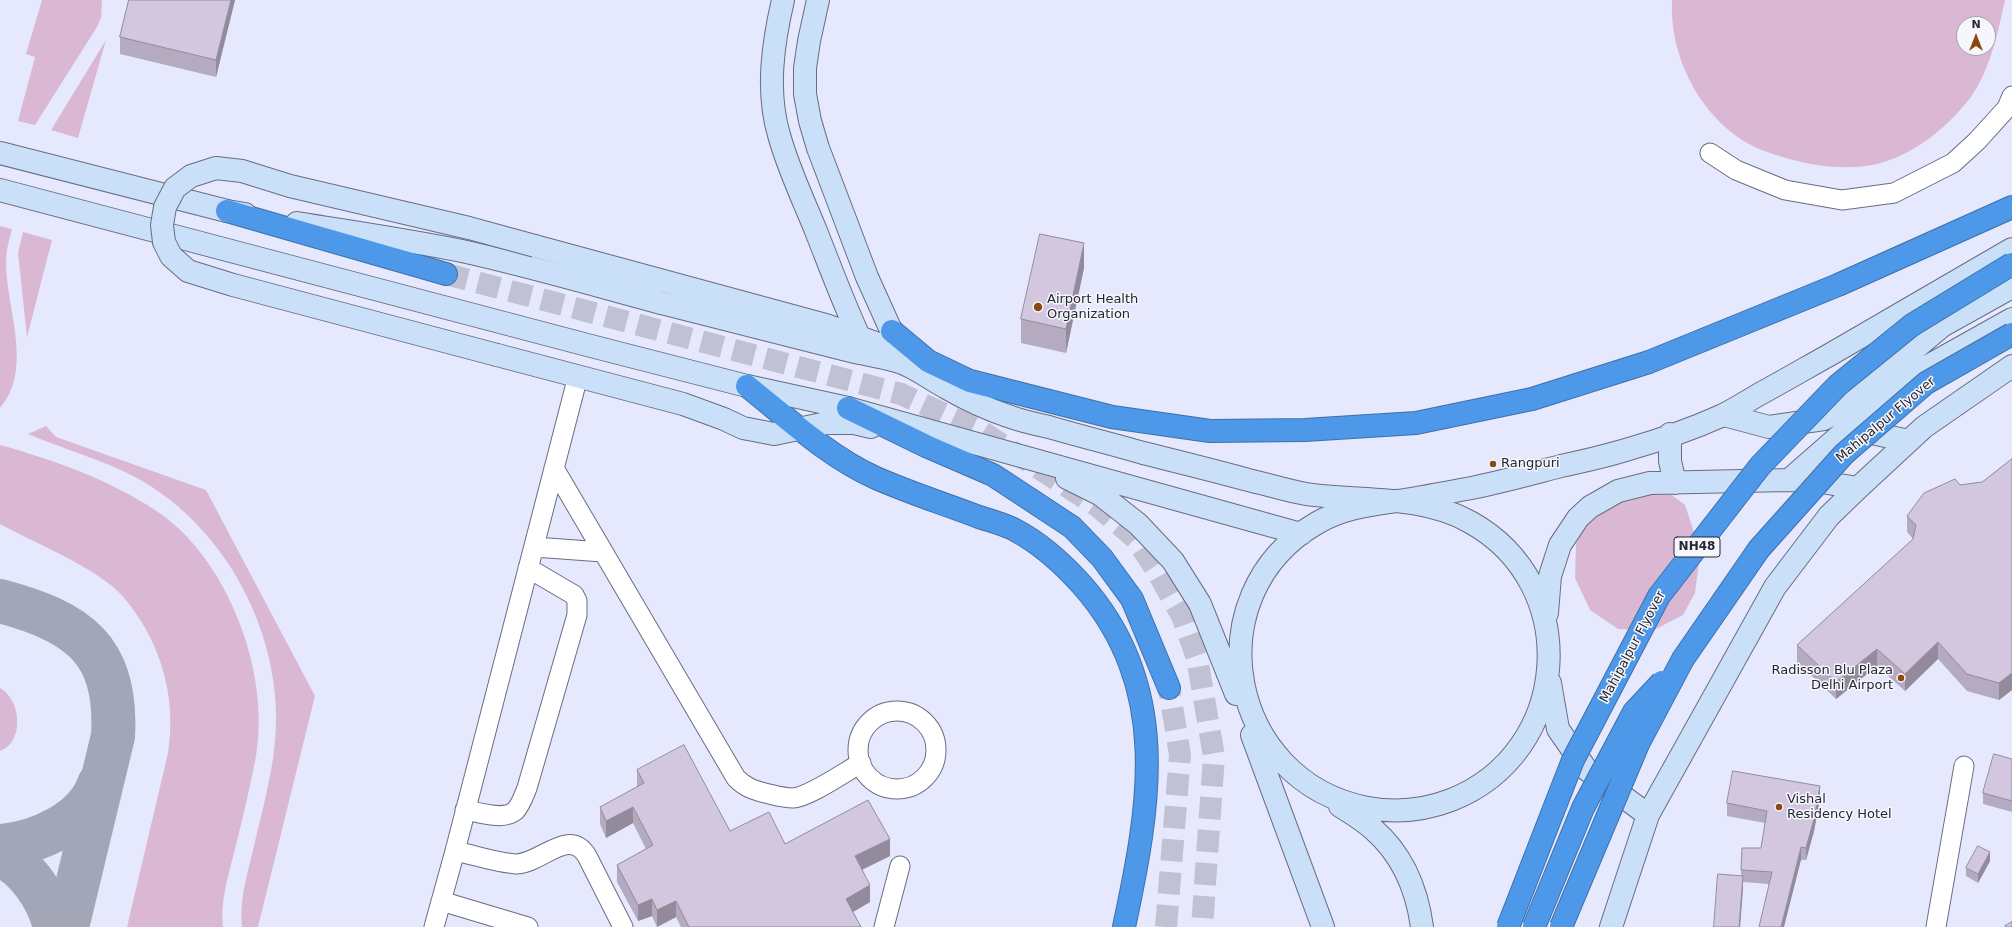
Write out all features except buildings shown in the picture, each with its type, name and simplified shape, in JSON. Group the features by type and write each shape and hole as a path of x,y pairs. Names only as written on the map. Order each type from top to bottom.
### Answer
{"highway":[{"path":"892,331 928,361 970,381 1112,417 1210,431 1306,430 1416,424 1532,399 1649,362 1838,285 2012,207"},
{"path":"227,211 446,274"},
{"name":"Mahipalpur Flyover","path":"1508,927 1573,760 1659,596 1760,466 1838,385 1912,325 2012,264"},
{"name":"Mahipalpur Flyover","path":"1561,927 1638,744 1683,658 1759,549 1844,454 1926,383 2012,334"},
{"path":"747,386 827,449 875,478 1015,530 1044,549 1070,572 1094,599 1113,628 1128,659 1140,692 1146,727 1148,761 1138,863 1124,927"},
{"path":"848,408 993,476 1072,527 1102,558 1132,599 1169,688"},
{"path":"1534,927 1583,808 1634,712 1683,658"}],"main road":[{"path":"784,0 773,52 774,106 778,134 842,301 863,346"},
{"path":"818,0 805,68 805,94 810,121 821,155 867,277 892,331 902,357"},
{"path":"0,153 227,211 463,252 863,346 902,357 946,388 1006,416 1303,494 1421,504 1446,511 1470,522 1492,536 1512,555 1527,576 1539,599 1546,624 1550,650 1549,674 1544,700 1534,724 1521,746 1504,766 1485,782 1462,795 1439,804 1414,810 1388,811 1362,807 1344,802 1315,788"},
{"path":"863,346 826,325 469,228 290,186 235,170 216,168 191,176 175,188 165,207 162,225 164,242 171,256 188,271 233,285 683,404 724,419 743,428 774,434 827,423 854,423 898,432"},
{"path":"0,190 747,386 848,408 1301,534"},
{"path":"1422,927 1420,909 1413,886 1402,865 1389,846 1373,829 1315,788 1276,756 1262,736 1251,713 1245,694 1240,655 1245,615 1261,578 1281,552 1301,534 1318,522 1336,514 1374,503 1394,502 1484,486 1632,448 1724,415 2012,249"},
{"path":"1724,415 1769,427 1824,419 1845,407 1942,326 2012,287"},
{"path":"1789,480 1893,389 1919,371 2012,319"},
{"path":"1611,927 1648,815 1775,587 1829,516 1908,441 1924,427 2012,366"},
{"path":"1847,428 1908,441"},
{"path":"1670,434 1670,461 1675,483"},
{"path":"1027,457 1101,495 1138,524 1173,561 1189,586 1200,604 1236,693 1323,927"},
{"path":"1546,624 1550,576 1553,560 1565,535 1578,518 1590,507 1618,491 1650,483 1789,480 1815,481 1858,488"},
{"path":"1549,674 1558,729 1586,769 1648,815"}],"street":[{"path":"1710,153 1736,170 1785,190 1842,200 1894,193 1953,163 1977,141 2007,108 2012,96"},
{"path":"434,927 456,851 465,810 578,376"},
{"path":"554,468 732,771 743,785 752,790 783,798 794,798 806,795 861,763"},
{"path":"534,547 603,552"},
{"path":"465,810 500,816 515,811 521,803 527,788 578,615 578,601 574,595 528,568"},
{"path":"897,711 912,714 925,722 933,735 936,750 934,765 925,777 913,786 898,789 883,786 870,778 861,763 858,750 861,736 869,723 882,714 897,711"},
{"path":"1936,927 1964,766"},
{"path":"456,851 516,864 536,859 563,845 575,844 582,848 587,856 623,927"},
{"path":"884,927 900,866"},
{"path":"441,901 528,927"}],"shaded area":[{"path":"42,0 102,0 101,18 97,27 35,125 18,121 35,57 26,54"},
{"path":"1672,0 2005,0 1996,38 1996,16 1956,16 1956,56 1990,56 1978,86 1962,108 1941,129 1917,147 1891,160 1867,166 1824,166 1780,156 1748,144 1726,128 1699,97 1681,60 1675,40 1672,20"},
{"path":"106,40 78,138 51,130"},
{"path":"0,226 12,229 6,262 17,357 15,375 10,392 0,408"},
{"path":"23,232 52,240 27,337 18,253"},
{"path":"46,426 56,437 206,490 315,696 258,927 242,927 241,917 246,879 271,771 276,718 273,676 263,636 247,597 226,560 200,528 170,500 135,477 95,459 28,434"},
{"path":"0,445 60,464 100,480 155,510 181,530 203,556 223,586 238,619 250,654 257,689 259,723 254,768 225,890 222,918 223,927 127,927 168,753 170,736 169,701 162,668 157,652 141,621 124,598 112,586 72,560 0,524"},
{"path":"1623,493 1669,493 1685,505 1693,529 1699,562 1695,593 1683,615 1652,631 1618,629 1590,610 1575,578 1576,544 1586,521"},
{"path":"0,688 7,693 16,710 17,730 14,739 8,746 0,751"}],"taxiway":[{"path":"0,601 27,609 51,619 71,630 88,644 100,661 108,681 113,706 113,736 67,927"},
{"path":"0,846 14,844 44,835 72,820 93,797 99,784"},
{"path":"0,855 19,867 35,885 42,895 52,916 55,927"}],"tunnel":[{"path":"446,274 901,394 981,431 1097,506 1135,538 1155,568 1182,616 1197,658 1214,756 1202,927"},
{"path":"1166,927 1180,755 1169,688"}],"place":[{"name":"Airport Health Organization","path":"1038,307"},
{"name":"Rangpuri","path":"1493,464"},
{"name":"Radisson Blu Plaza Delhi Airport","path":"1901,678"},
{"name":"Vishal Residency Hotel","path":"1779,807"}]}
